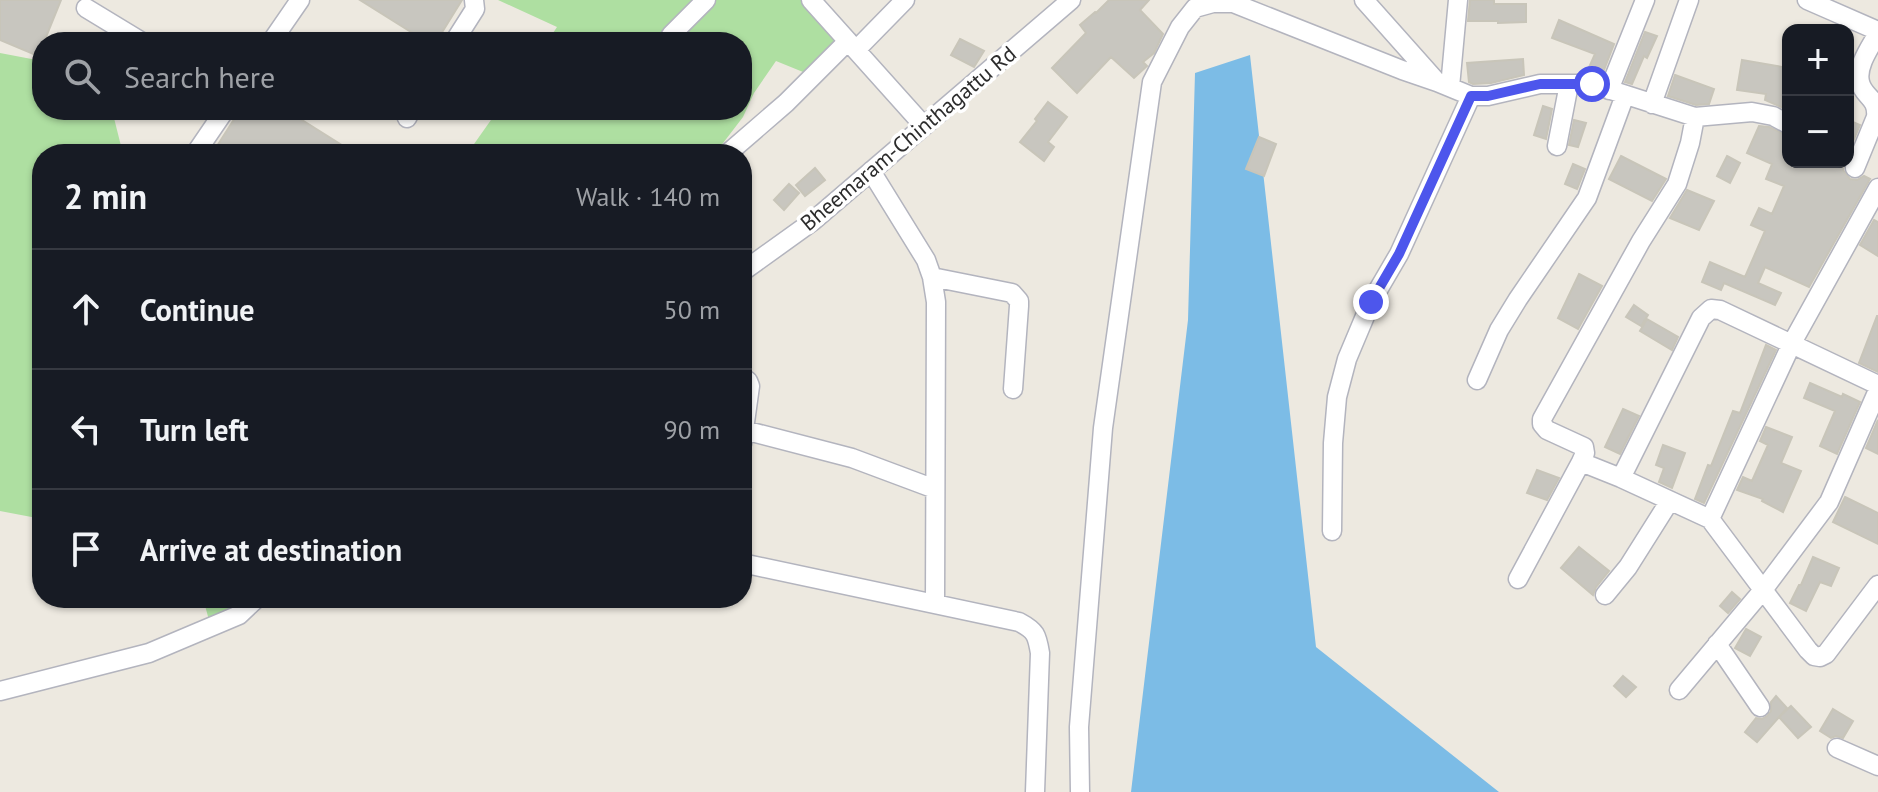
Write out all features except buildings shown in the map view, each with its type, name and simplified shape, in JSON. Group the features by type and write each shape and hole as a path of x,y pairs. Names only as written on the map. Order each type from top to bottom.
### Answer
{"street":[{"path":"460,32 475,9 474,0"},
{"path":"674,32 706,0"},
{"path":"811,0 924,126"},
{"path":"739,144 905,0"},
{"name":"Bheemaram-Chinthagattu Rd","path":"752,265 813,221 1071,0"},
{"path":"1364,0 1444,85"},
{"path":"1444,85 1458,0"},
{"path":"1477,380 1499,330 1587,198 1645,0"},
{"path":"1652,104 1689,0"},
{"path":"1807,0 1878,32 1860,70 1859,79 1877,109 1876,117 1854,158"},
{"path":"282,32 296,1"},
{"path":"1080,792 1079,727 1103,428 1152,82 1180,27 1195,8 1234,1 1332,43 1471,96 1488,96 1540,84 1592,84 1695,117 1752,112 1782,121"},
{"path":"86,8 126,32"},
{"path":"1557,146 1569,84"},
{"path":"1332,531 1337,397 1347,359 1371,302 1399,254 1471,96"},
{"path":"1518,579 1585,453 1584,447 1547,430 1542,419 1641,241 1677,184 1695,117"},
{"path":"202,144 218,120"},
{"path":"1710,519 1792,343 1878,185 1854,168"},
{"path":"871,171 926,260 936,302 935,604"},
{"path":"932,277 1012,293 1016,297 1019,306 1013,389"},
{"path":"1621,478 1701,318 1711,309 1720,310 1792,343 1878,388 1829,502 1763,590 1679,690"},
{"path":"752,439 852,458 935,489"},
{"path":"1581,462 1710,519 1814,656 1826,654 1878,585"},
{"path":"1605,595 1628,567 1669,502"},
{"path":"752,565 1019,622 1032,629 1037,636 1040,653 1035,792"},
{"path":"0,691 149,653 239,615 246,608"},
{"path":"1717,644 1760,707"},
{"path":"1837,748 1878,766"}],"green space":[{"path":"498,0 803,0 843,46 808,74 776,61 752,97 752,32 554,32 557,27"},
{"path":"0,53 32,59 32,120 114,120 120,144 32,144 32,517 0,511"},
{"path":"491,120 741,120 722,144 474,144"},
{"path":"206,608 235,608 210,624"}],"water":[{"path":"1250,55 1316,647 1499,792 1131,792 1188,320 1195,73"}],"route":[{"path":"1371,302 1399,254 1471,96 1488,96 1540,84 1592,84"}]}
